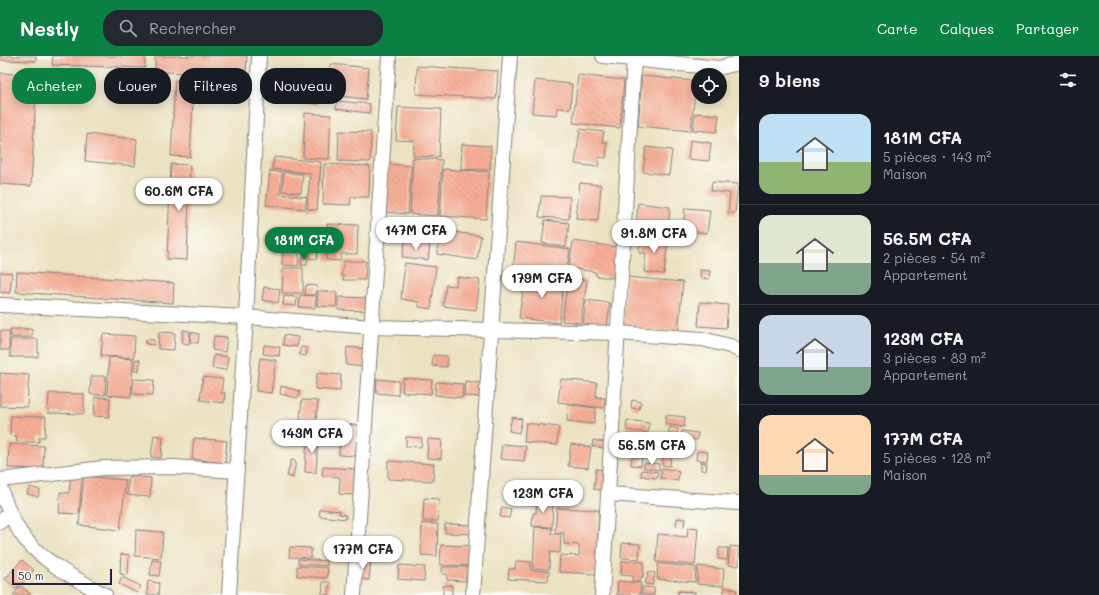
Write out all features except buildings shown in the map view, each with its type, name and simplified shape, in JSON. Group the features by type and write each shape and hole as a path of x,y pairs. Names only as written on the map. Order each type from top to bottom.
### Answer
{"street":[{"path":"229,595 246,317 259,56"},
{"path":"354,595 389,56"},
{"path":"474,595 510,56"},
{"path":"603,56 718,68 739,63"},
{"path":"602,595 634,59"},
{"path":"0,305 246,317 372,327 618,333 702,339 730,346 739,350"},
{"path":"0,480 103,468 173,467 237,471"},
{"path":"0,487 5,518 25,539 48,559 74,578 106,595"},
{"path":"608,494 739,503"}]}
